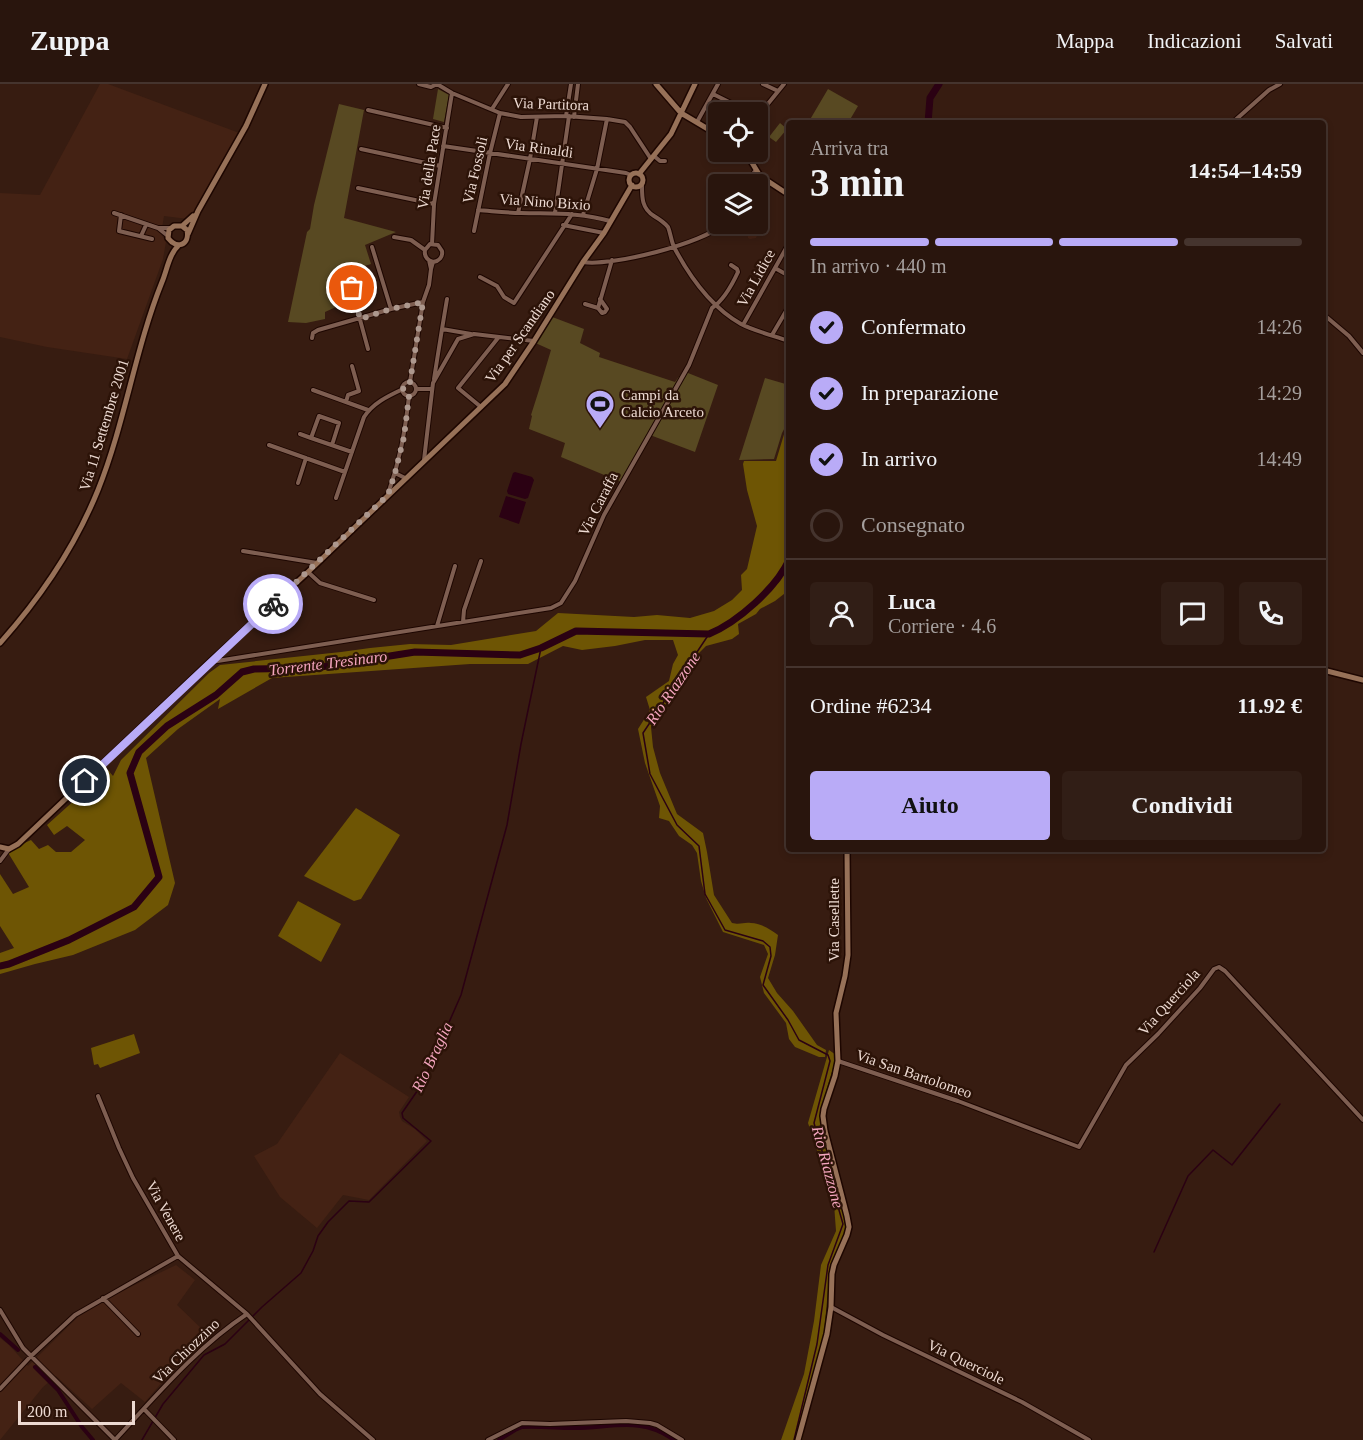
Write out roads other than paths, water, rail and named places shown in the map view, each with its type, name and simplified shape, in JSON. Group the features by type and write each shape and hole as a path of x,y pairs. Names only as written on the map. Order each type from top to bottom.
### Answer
{"street":[{"name":"Via 11 Settembre 2001","path":"0,643 22,618 55,573 90,509 105,469 148,320 168,263 176,248 184,243 198,211 246,126 265,84"},
{"path":"419,84 431,87 437,84"},
{"name":"Via Partitora","path":"437,84 452,93 500,113 521,117 570,116 625,122 653,158"},
{"path":"492,109 508,84"},
{"path":"570,116 571,84"},
{"path":"555,213 570,116 578,84"},
{"path":"656,84 681,113 708,129"},
{"path":"639,174 671,134 695,84"},
{"path":"697,122 718,84"},
{"path":"763,84 778,91"},
{"path":"768,104 784,84"},
{"path":"1235,120 1269,90 1280,84"},
{"name":"Via della Pace","path":"432,244 434,204 452,93"},
{"path":"713,94 729,102"},
{"path":"368,110 447,128"},
{"name":"Via Fossoli","path":"474,231 500,113"},
{"path":"518,213 537,116"},
{"path":"584,215 597,169 607,119"},
{"name":"Via Rinaldi","path":"443,146 631,175"},
{"path":"361,149 440,166"},
{"path":"653,158 665,161"},
{"path":"751,162 767,181 786,193"},
{"path":"753,174 756,170"},
{"path":"642,186 633,185 630,180 631,175 639,174 643,179 645,207 650,214 666,224 673,246 699,287 728,316 743,325 786,340"},
{"name":"Via per Scandiano","path":"0,861 9,849 18,844 505,384 633,185"},
{"path":"358,188 434,204"},
{"name":"Via Nino Bixio","path":"478,210 572,214 610,221"},
{"name":"Via 11 Settembre 2001","path":"182,226 198,211"},
{"path":"114,213 158,228 182,226 188,234"},
{"path":"480,277 497,286 504,297 514,303 572,214"},
{"path":"121,215 119,231 152,239"},
{"path":"141,236 146,225"},
{"path":"563,225 604,233"},
{"path":"158,228 168,236 171,242 179,245"},
{"path":"168,236 170,228"},
{"path":"584,262 640,256 708,234"},
{"path":"394,237 411,240 425,250 426,257 431,261"},
{"name":"Via 11 Settembre 2001","path":"168,263 171,242"},
{"path":"425,250 432,244 440,246 442,254 440,258 431,261"},
{"path":"372,247 391,309"},
{"name":"Via Lidice","path":"743,325 786,248"},
{"path":"598,308 612,260"},
{"path":"410,382 423,302 429,285 431,261"},
{"name":"Via Caraffa","path":"210,662 557,606 565,598 590,549 603,515 689,365 712,308 731,287 738,272 731,265"},
{"path":"775,268 786,274"},
{"path":"347,272 368,349"},
{"path":"424,460 432,389 447,299"},
{"path":"585,304 598,308 602,313 607,309 600,299"},
{"path":"312,338 318,330 423,302"},
{"path":"772,335 786,311"},
{"path":"1326,317 1349,336 1363,352"},
{"path":"442,329 534,341"},
{"path":"433,383 458,339 474,334"},
{"path":"481,407 458,388 498,338"},
{"path":"346,402 348,395 359,391 352,366"},
{"path":"336,498 368,410 410,382"},
{"path":"410,382 415,385 416,389"},
{"path":"403,388 404,393 409,396"},
{"path":"416,389 432,389"},
{"path":"409,396 413,395 416,389"},
{"path":"313,390 368,410"},
{"path":"388,495 404,437 409,396"},
{"path":"311,438 319,416 339,423 332,445"},
{"path":"300,434 352,452"},
{"path":"269,445 345,472"},
{"path":"298,483 306,458"},
{"path":"395,473 405,478"},
{"path":"243,550 317,563"},
{"path":"463,622 464,610 481,561"},
{"path":"437,626 455,566"},
{"path":"308,572 320,583 374,600"},
{"path":"1326,671 1363,680"},
{"path":"0,846 9,849"},
{"name":"Via Casellette","path":"838,1061 836,1013 848,955 847,852"},
{"name":"Via Querciola","path":"1079,1147 1126,1065 1158,1034 1214,969 1219,967 1363,1120"},
{"name":"Via San Bartolomeo","path":"798,1440 825,1342 831,1307 833,1270 849,1227 823,1116 838,1061 958,1101 1079,1147"},
{"name":"Via Venere","path":"98,1096 133,1178 178,1256 250,1316 320,1394 373,1440"},
{"path":"0,1389 75,1315 178,1256"},
{"path":"103,1298 138,1334"},
{"name":"Via Querciole","path":"831,1307 883,1335 1022,1402 1089,1440"},
{"path":"0,1310 23,1348 115,1440"},
{"name":"Via Chiozzino","path":"115,1440 208,1343 228,1327 250,1316"},
{"path":"144,1409 174,1440"},
{"path":"488,1440 522,1423 626,1421 650,1423 682,1440"}],"waterway":[{"name":"Torrente Tresinaro","path":"928,120 930,98 939,84"},
{"name":"Torrente Tresinaro","path":"0,966 69,940 134,907 159,877 130,773 139,752 167,726 216,695 242,672 254,669 314,668 415,652 520,655 541,648 576,631 709,634 744,613 766,593 786,566"},
{"name":"Rio Riazzone","path":"709,634 643,733 650,774 677,825 699,846 705,894 725,930 763,941 770,947 771,956 763,985 799,1040 828,1055 830,1061 814,1123 843,1224 828,1265 817,1344 794,1440"},
{"name":"Rio Braglia","path":"142,1440 163,1404 204,1355 225,1344 301,1273 318,1236 328,1222 349,1201 369,1202 431,1141 403,1118 402,1113 422,1084 461,995 507,825 541,648"},
{"path":"1154,1252 1188,1176 1213,1150 1232,1165 1280,1104"},
{"path":"0,1334 18,1350"},
{"path":"35,1367 58,1390 93,1440"},
{"path":"499,1440 522,1427 574,1428 626,1425 650,1428 674,1440"}],"place":[{"name":"Campi da Calcio Arceto","path":"600,430"}]}
